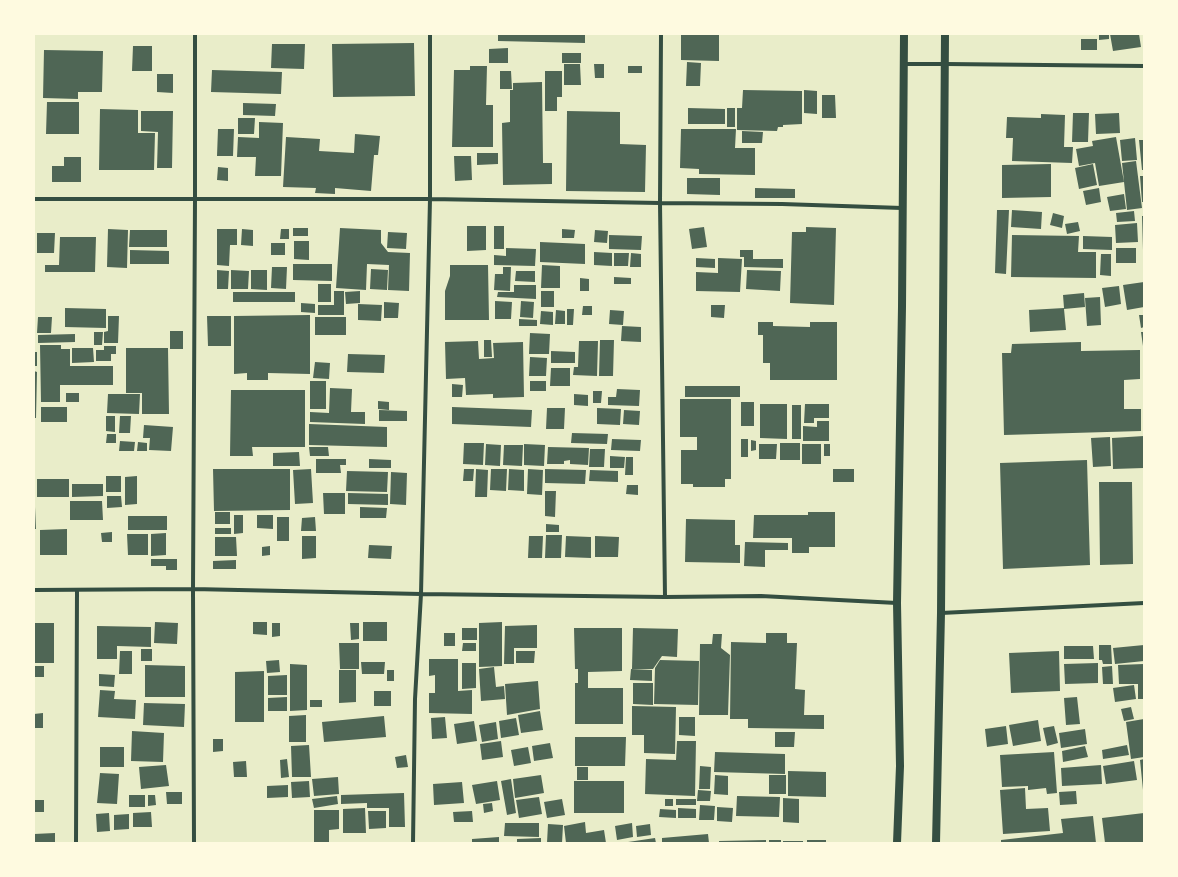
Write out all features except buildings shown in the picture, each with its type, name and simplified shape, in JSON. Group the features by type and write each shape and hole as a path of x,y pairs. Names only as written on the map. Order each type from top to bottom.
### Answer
{"main road":[{"path":"897,843 900,766 897,603 902,323 904,34"},
{"path":"936,843 942,613 945,34"}],"street":[{"path":"194,843 193,589 195,34"},
{"path":"413,843 415,699 421,594 430,199 430,34"},
{"path":"661,34 660,203 665,597"},
{"path":"904,64 1144,66"},
{"path":"34,199 430,199 782,204 902,208"},
{"path":"34,590 193,589 421,594 665,597 760,596 897,603"},
{"path":"76,843 77,590"},
{"path":"942,613 1144,603"}]}
